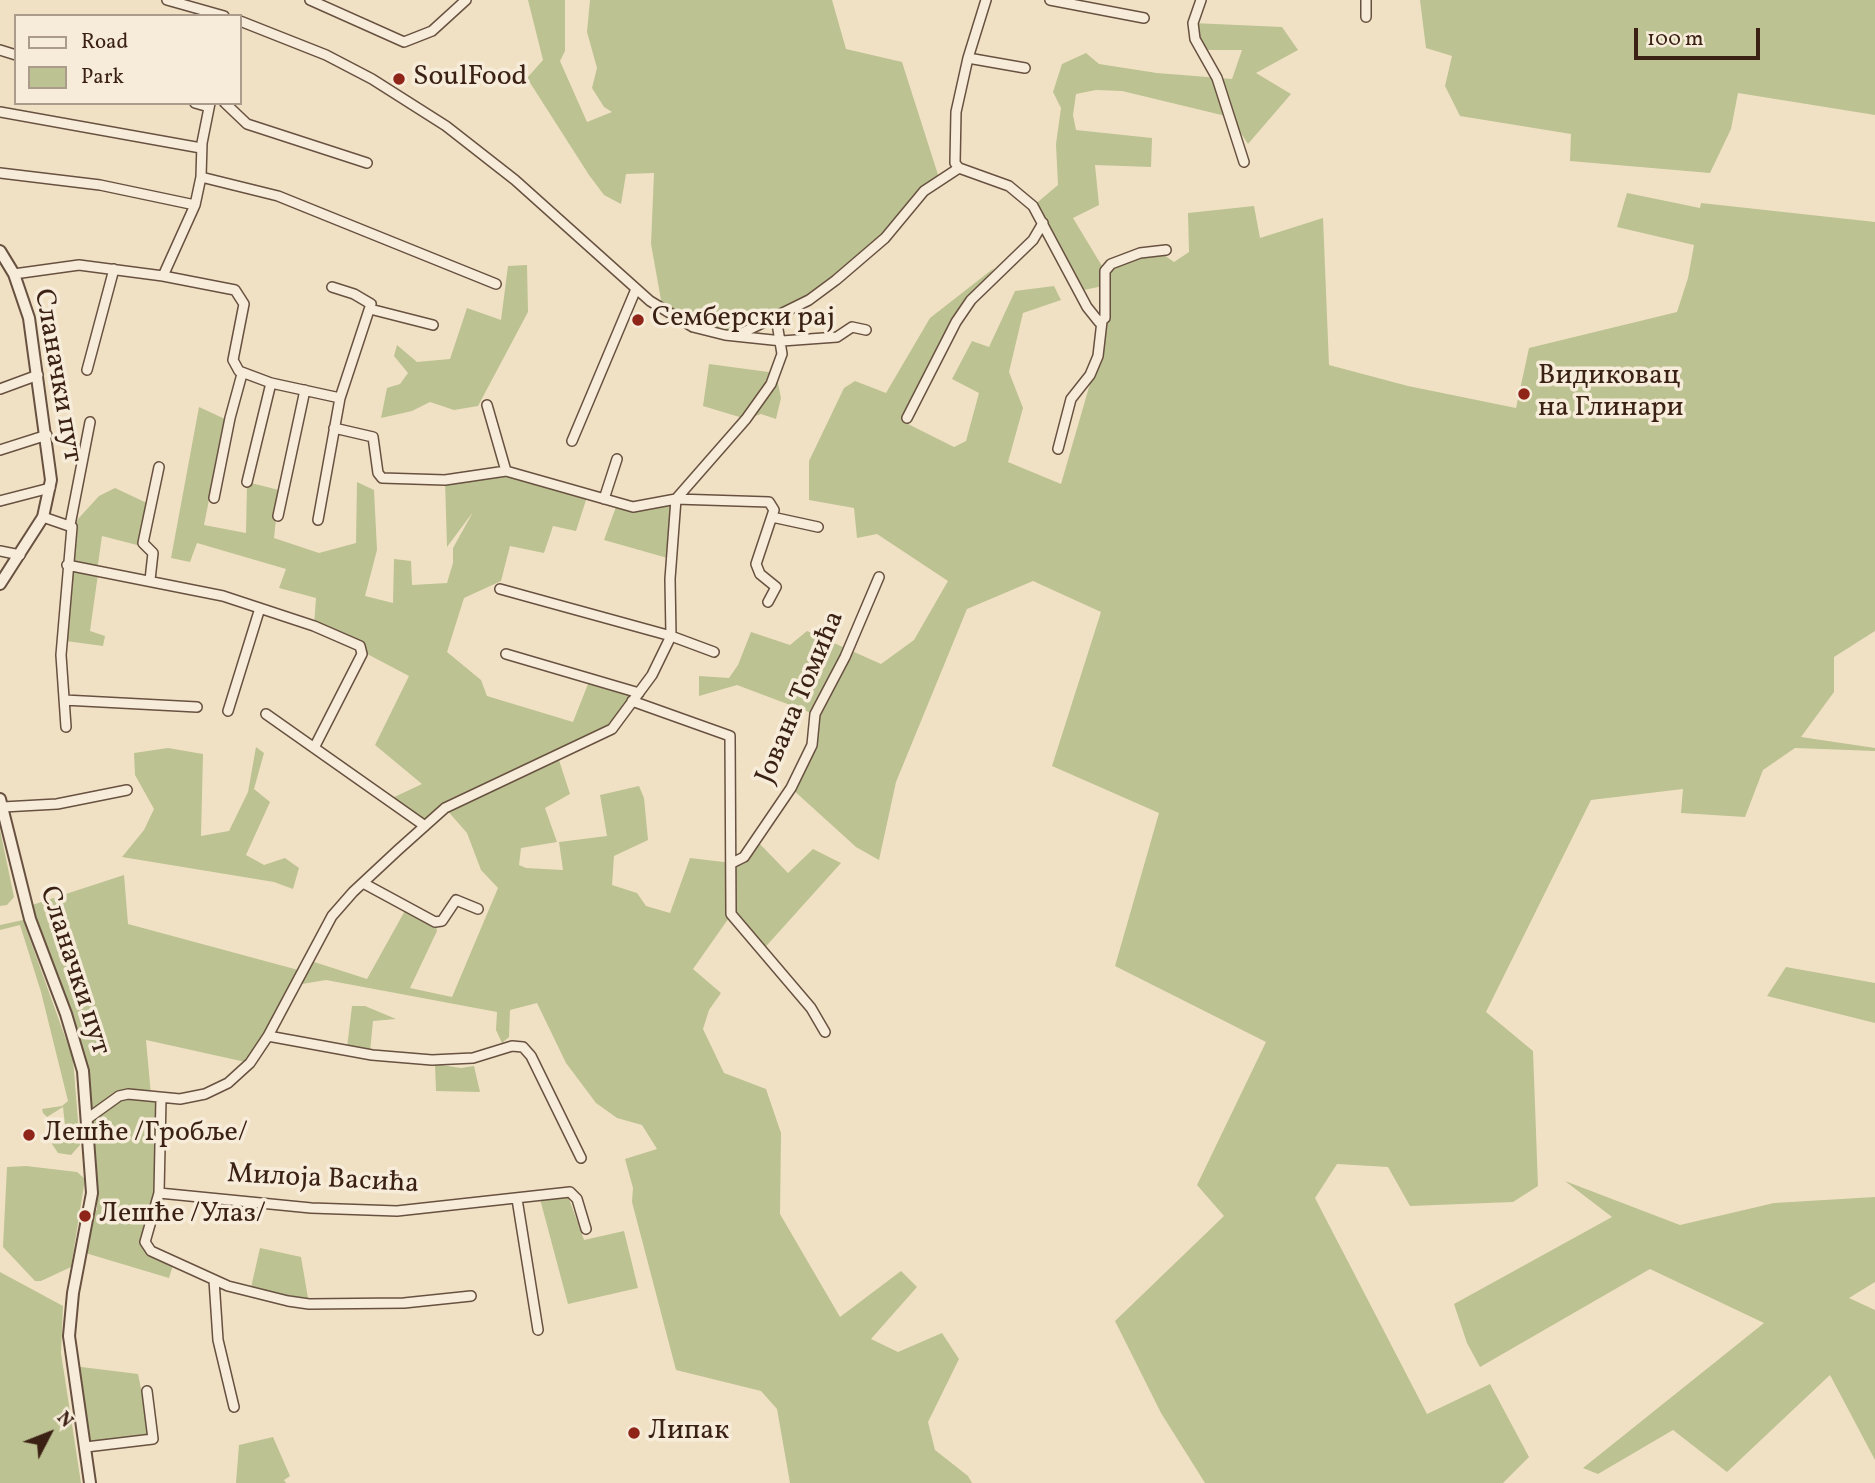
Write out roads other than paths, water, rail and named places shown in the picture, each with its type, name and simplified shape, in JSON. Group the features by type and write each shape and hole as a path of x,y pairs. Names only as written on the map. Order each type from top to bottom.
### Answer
{"street":[{"path":"167,0 216,14"},
{"path":"310,0 404,42 432,31 466,0"},
{"path":"959,168 955,154 956,112 968,58 986,0"},
{"path":"1050,0 1144,18"},
{"path":"1201,0 1193,23 1195,39 1217,78 1244,162"},
{"path":"1366,0 1366,17"},
{"path":"242,22 326,55 384,86 446,126 523,187 663,312 693,327 736,336 782,341 837,337 852,327 866,330"},
{"path":"968,58 1025,68"},
{"path":"163,276 195,205 201,177 201,148 210,105"},
{"path":"227,105 247,124 367,163"},
{"path":"0,112 201,148"},
{"path":"959,168 1009,186 1033,206 1087,307 1095,318 1102,321"},
{"path":"736,336 809,300 836,280 885,238 925,191 959,168"},
{"path":"0,173 100,185 195,205"},
{"path":"201,177 278,196 496,284"},
{"path":"907,418 956,321 971,300 1033,240 1042,223"},
{"path":"1058,449 1070,399 1090,375 1098,356 1105,316 1105,271 1111,264 1140,253 1166,250"},
{"name":"Сланачки пут","path":"0,251 14,274 29,318 47,435 50,488 43,517 0,584"},
{"path":"14,274 62,265 114,269 163,276 240,293 244,304 233,360 242,374 340,398"},
{"path":"87,370 114,269"},
{"path":"318,520 340,398 371,304 354,294 332,287"},
{"path":"572,441 636,289"},
{"path":"370,309 433,325"},
{"path":"87,1119 119,1096 136,1093 161,1098 195,1097 221,1087 245,1069 268,1036 332,916 363,883 425,826 445,808 598,738 612,729 665,653 671,636 670,579 676,499 746,419 771,384 781,362 782,341 776,317"},
{"path":"214,498 242,374"},
{"path":"0,389 38,375"},
{"path":"247,482 271,383"},
{"path":"278,516 305,390"},
{"path":"488,405 506,471"},
{"path":"66,727 61,656 66,565 72,530 69,525 90,422"},
{"path":"334,428 373,437 378,472 382,478 445,480 506,471 633,507 676,499 765,500 774,506 756,564 760,574 776,587 768,603"},
{"path":"0,450 47,435"},
{"path":"604,499 617,459"},
{"path":"150,580 153,553 143,543 159,467"},
{"path":"0,501 50,488"},
{"path":"43,517 69,525"},
{"path":"772,517 818,527"},
{"path":"0,551 20,555"},
{"path":"66,565 197,589 336,634 362,649 314,748"},
{"name":"Јована Томића","path":"732,863 744,857 791,788 812,745 815,714 845,657 879,578"},
{"path":"500,589 671,636 714,652"},
{"path":"228,711 260,608"},
{"path":"506,654 635,697 730,736 732,914 811,1008 825,1032"},
{"path":"64,700 197,707"},
{"path":"266,714 425,826"},
{"name":"Сланачки пут","path":"90,1483 69,1336 73,1293 91,1210 82,1071 73,1033 30,919 1,803 57,804 127,790"},
{"path":"363,883 435,922 442,921 456,900 478,909"},
{"path":"268,1036 372,1055 432,1060 473,1058 506,1047 523,1047 531,1056 581,1158"},
{"path":"161,1098 159,1193 146,1238 148,1249 242,1290 309,1304 404,1303 471,1296"},
{"name":"Милоја Васића","path":"159,1193 311,1208 378,1211 422,1210 572,1193 586,1228"},
{"path":"517,1199 538,1330"},
{"path":"214,1280 218,1340 234,1407"},
{"path":"86,1447 153,1439 147,1391"}],"place":[{"name":"SoulFood","path":"399,79"},
{"name":"Семберски рај","path":"638,320"},
{"name":"Видиковац на Глинари","path":"1524,394"},
{"name":"Лешће /Гробље/","path":"29,1135"},
{"name":"Лешће /Улаз/","path":"85,1216"},
{"name":"Липак","path":"634,1433"}]}
